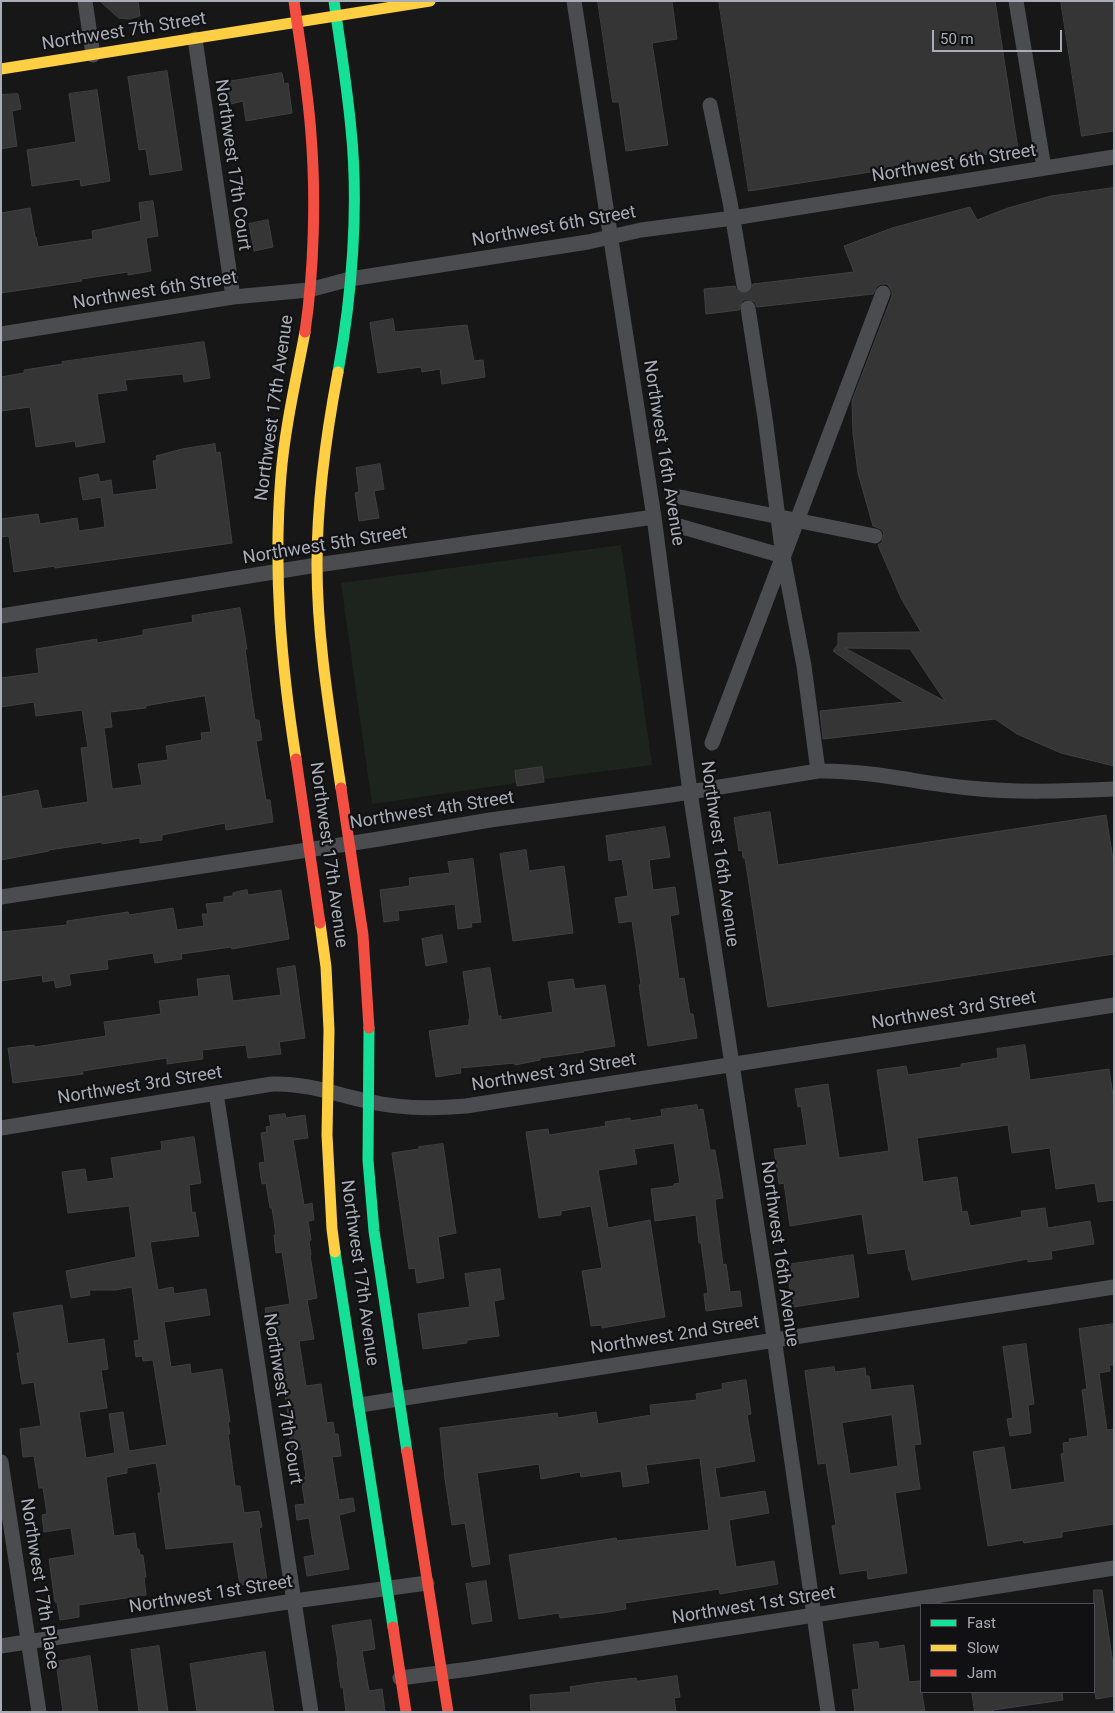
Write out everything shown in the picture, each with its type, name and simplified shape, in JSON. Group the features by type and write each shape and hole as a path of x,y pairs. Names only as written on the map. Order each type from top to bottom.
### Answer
{"main road":[{"name":"Northwest 17th Avenue","path":"294,1 308,102 312,154 313,225 305,330 283,457 277,572 280,632 286,693 326,967 329,1030 327,1135 332,1229 406,1712"},
{"name":"Northwest 17th Avenue","path":"334,1 348,103 353,163 353,227 344,338 331,408 321,481 318,565 320,629 326,687 362,927 368,998 368,1153 371,1207 398,1399 448,1712"},
{"name":"Northwest 7th Street","path":"1,69 430,1"}],"street":[{"path":"84,1 93,55"},
{"name":"Northwest 16th Avenue","path":"574,1 654,517 690,792 828,1712"},
{"path":"1016,1 1044,168"},
{"name":"Northwest 17th Court","path":"195,39 233,297"},
{"path":"710,105 733,218 744,285"},
{"name":"Northwest 6th Street","path":"1,334 233,297 309,290 350,279 588,242 641,230 733,218 1114,157"},
{"path":"712,743 883,293"},
{"path":"748,308 783,556 804,666 818,771"},
{"path":"675,496 875,536"},
{"name":"Northwest 5th Street","path":"1,616 318,565 654,517"},
{"path":"679,526 783,556"},
{"name":"Northwest 4th Street","path":"1,897 310,850 534,813 690,792 818,771 842,770 860,772 978,789 1068,791 1114,789"},
{"name":"Northwest 3rd Street","path":"1,1128 272,1084 289,1083 406,1108 446,1108 1114,1005"},
{"name":"Northwest 17th Court","path":"216,1093 311,1712"},
{"name":"Northwest 2nd Street","path":"360,1405 1114,1287"},
{"name":"Northwest 17th Place","path":"1,1462 39,1712"},
{"name":"Northwest 1st Street","path":"400,1678 470,1669 1114,1568"},
{"name":"Northwest 1st Street","path":"1,1646 294,1601 427,1583"}],"shaded area":[{"path":"621,545 652,765 544,779 542,768 516,771 517,783 372,804 341,583"}],"building":[{"path":"100,1 138,1 140,16 129,19 119,18"},
{"path":"598,1 672,1 677,39 652,43 668,145 626,151 619,102 613,102"},
{"path":"719,1 995,1 1018,149 749,191"},
{"path":"1061,1 1114,1 1114,131 1082,136"},
{"path":"167,71 182,170 150,175 146,149 139,150 128,77"},
{"path":"282,73 284,84 288,83 292,113 246,121 243,101 231,104 227,82"},
{"path":"97,90 110,181 81,186 80,179 32,186 27,150 76,142 69,94"},
{"path":"18,94 21,109 12,111 17,146 1,149 1,95"},
{"path":"1114,188 1114,766 1061,753 1017,734 995,719 823,739 820,711 904,702 833,651 838,644 838,633 921,632 901,598 878,545 882,542 884,533 881,529 873,526 858,473 853,433 852,401 892,296 892,291 887,284 882,284 877,286 873,294 757,307 755,302 747,299 742,301 739,310 706,314 704,289 735,286 737,291 745,294 750,292 753,284 854,272 844,246 892,228 970,207 977,220 1008,208 1051,196","holes":["845,648 910,649 945,701"]},
{"path":"153,201 158,236 146,238 151,271 128,275 128,272 1,293 1,213 30,208 38,247 93,239 92,231 141,221 139,203"},
{"path":"268,220 273,247 254,251 249,224"},
{"path":"393,319 395,332 467,325 474,361 483,360 485,377 442,384 440,369 422,372 421,367 378,373 370,323"},
{"path":"204,342 210,378 184,382 183,374 125,380 127,390 97,394 105,442 76,447 75,441 36,447 30,407 1,411 1,377 24,373 24,370 63,364 62,362"},
{"path":"215,444 216,453 220,452 232,543 14,572 9,536 1,537 1,519 38,514 40,524 77,518 79,531 105,527 101,497 83,500 79,478 98,474 100,482 111,480 113,495 157,489 153,461 157,460 156,456 182,449"},
{"path":"380,464 384,489 374,491 379,518 359,521 355,493 359,492 356,468"},
{"path":"240,608 255,720 259,720 262,740 256,741 266,800 270,800 273,822 226,830 225,823 162,835 162,840 140,843 140,838 102,844 102,842 1,860 1,797 38,790 42,809 88,802 81,748 88,747 82,710 36,716 34,702 1,707 1,678 39,673 36,649 97,639 97,643 143,635 143,630 193,622 192,616","holes":["205,696 211,732 201,733 202,740 166,746 168,760 138,764 142,785 112,788 104,728 112,727 110,712 146,708 146,706"]},
{"path":"542,767 544,782 517,786 515,771"},
{"path":"770,812 778,865 1106,815 1114,866 1114,954 768,1007 745,858 743,858 742,850 739,851 734,818"},
{"path":"665,827 670,857 649,860 653,890 675,887 679,914 670,916 679,979 684,978 690,1014 693,1014 697,1038 648,1046 632,921 619,923 615,898 628,896 622,859 609,861 606,836"},
{"path":"526,850 529,871 564,866 573,933 513,941 500,854"},
{"path":"473,859 481,922 471,923 472,927 458,929 455,904 398,911 399,920 384,922 380,890 410,886 409,878 450,873 448,862"},
{"path":"247,890 248,895 281,890 289,939 232,949 231,947 181,954 182,959 155,963 153,953 107,960 108,969 69,974 71,985 56,988 54,980 43,982 42,975 1,981 1,932 67,925 67,921 128,912 129,915 173,908 177,930 204,926 202,914 208,914 206,904 224,902 224,897 233,896 233,893"},
{"path":"442,935 447,962 426,966 422,939"},
{"path":"295,966 305,1038 279,1042 281,1054 248,1058 246,1045 202,1050 203,1059 167,1064 167,1058 82,1071 83,1074 13,1083 8,1048 34,1045 35,1047 106,1036 104,1022 161,1014 159,1001 199,996 197,979 229,975 233,1001 281,995 277,969"},
{"path":"490,968 498,1016 501,1016 501,1020 553,1012 548,982 573,979 575,989 605,985 615,1046 540,1058 540,1060 515,1065 515,1063 460,1068 461,1073 436,1077 429,1031 469,1025 470,1019 463,972"},
{"path":"1025,1045 1030,1080 1109,1069 1114,1102 1114,1200 1098,1202 1095,1183 1056,1189 1050,1148 1012,1153 1008,1125 917,1138 923,1182 957,1177 962,1212 967,1211 970,1226 1022,1217 1021,1211 1045,1208 1048,1228 1090,1221 1094,1244 1051,1251 1052,1259 1028,1262 1028,1259 912,1280 905,1249 868,1254 862,1214 790,1226 784,1183 779,1184 774,1149 807,1145 801,1106 798,1107 795,1089 828,1084 839,1158 889,1151 877,1070 906,1066 908,1075 961,1067 961,1064 998,1058 997,1049"},
{"path":"697,1105 698,1110 703,1109 710,1150 715,1150 720,1179 723,1198 716,1199 715,1201 723,1265 726,1264 730,1292 740,1291 742,1306 706,1311 704,1294 708,1293 696,1215 655,1221 651,1189 674,1186 674,1184 680,1183 674,1143 634,1149 637,1164 598,1170 608,1228 650,1220 665,1317 602,1328 602,1325 591,1326 582,1271 602,1268 591,1206 561,1211 561,1215 539,1218 526,1132 548,1129 549,1135 606,1126 605,1122 630,1118 630,1121 662,1116 661,1110"},
{"path":"285,1114 286,1118 305,1115 308,1138 293,1140 304,1205 312,1203 314,1220 308,1221 311,1240 309,1241 310,1255 317,1298 307,1300 314,1339 299,1341 306,1386 321,1384 327,1423 333,1422 335,1434 338,1434 341,1456 332,1457 339,1500 353,1498 355,1511 339,1515 349,1569 307,1576 304,1557 315,1555 309,1518 297,1520 295,1505 305,1504 301,1478 306,1477 302,1449 292,1449 283,1381 279,1381 265,1308 290,1304 282,1252 276,1253 274,1235 276,1235 272,1208 270,1208 266,1183 262,1184 259,1163 265,1162 261,1133 267,1132 266,1127 271,1126 269,1116"},
{"path":"194,1137 201,1183 189,1185 192,1213 195,1212 199,1236 150,1242 158,1290 173,1287 174,1294 206,1289 210,1315 164,1322 171,1367 190,1364 191,1374 222,1369 230,1422 228,1422 230,1434 228,1434 235,1486 240,1486 244,1513 259,1511 262,1527 259,1528 267,1581 240,1585 233,1542 166,1549 158,1493 161,1493 156,1463 127,1468 127,1473 106,1477 114,1536 135,1533 137,1549 139,1549 140,1555 143,1555 146,1595 79,1605 79,1617 60,1620 57,1602 55,1602 49,1559 75,1555 71,1528 44,1532 42,1515 47,1514 43,1488 39,1488 34,1456 23,1457 20,1429 41,1426 34,1382 22,1384 17,1353 20,1353 13,1313 62,1305 68,1344 104,1339 108,1369 101,1370 107,1408 79,1412 86,1458 115,1453 109,1414 123,1412 129,1451 167,1445 153,1360 143,1361 142,1356 136,1357 134,1341 139,1340 132,1287 116,1290 89,1290 90,1295 71,1298 66,1271 136,1257 129,1206 68,1213 62,1172 85,1169 87,1182 114,1178 111,1158 162,1150 161,1142"},
{"path":"443,1144 456,1233 438,1237 444,1278 417,1283 415,1268 409,1269 392,1153"},
{"path":"853,1255 859,1297 793,1307 786,1265"},
{"path":"500,1269 504,1299 494,1301 499,1336 467,1340 467,1343 423,1349 418,1314 470,1307 465,1274"},
{"path":"1114,1324 1114,1365 1109,1365 1110,1371 1099,1373 1107,1430 1114,1429 1114,1524 1062,1532 1062,1537 1024,1543 1023,1540 988,1546 973,1452 1004,1447 1011,1490 1065,1482 1061,1454 1064,1453 1063,1443 1070,1442 1069,1439 1088,1436 1082,1390 1087,1389 1079,1329"},
{"path":"1026,1344 1034,1404 1028,1405 1031,1433 1010,1436 1007,1419 1013,1418 1003,1347"},
{"path":"834,1367 835,1372 865,1368 866,1376 869,1376 871,1390 913,1385 921,1444 914,1445 920,1489 895,1493 907,1573 868,1579 867,1570 840,1574 832,1526 836,1525 826,1463 818,1464 805,1371","holes":["892,1415 898,1466 850,1474 842,1423"]},
{"path":"746,1380 751,1414 747,1415 755,1461 715,1468 720,1498 765,1491 769,1513 729,1520 736,1567 774,1561 778,1584 720,1594 719,1589 625,1603 626,1609 602,1613 560,1618 559,1613 519,1619 509,1555 616,1538 617,1541 709,1530 700,1458 646,1465 649,1483 623,1487 621,1471 581,1477 580,1472 541,1479 539,1464 477,1473 490,1564 472,1567 465,1523 452,1525 440,1428 557,1413 558,1418 596,1412 598,1424 651,1415 650,1405 697,1400 696,1394 723,1389 722,1384"},
{"path":"486,1581 492,1621 472,1624 466,1584"},
{"path":"1094,1590 1102,1590 1114,1671 1114,1696 1096,1699 1095,1603"},
{"path":"371,1620 375,1649 362,1651 369,1691 382,1689 385,1712 346,1712 332,1626"},
{"path":"878,1642 879,1649 904,1645 909,1682 920,1681 920,1693 922,1693 925,1712 855,1712 852,1690 859,1689 853,1645"},
{"path":"159,1646 168,1712 139,1712 131,1650"},
{"path":"265,1652 274,1712 197,1712 190,1664"},
{"path":"90,1656 98,1712 63,1712 56,1662"},
{"path":"677,1676 680,1697 674,1698 676,1712 531,1712 530,1695 571,1692 570,1687 594,1683 636,1678 637,1681"},
{"path":"972,1693 1062,1693 1063,1700 993,1710 993,1712 975,1712"}],"tunnel":[{"path":"744,285 748,308"}],"traffic: fast":[{"path":"334,1 349,113 354,189 353,251 347,313 338,372"},
{"path":"369,1028 368,1160 374,1231 407,1452"},
{"path":"335,1252 393,1627"}],"traffic: slow":[{"path":"1,69 430,1"},
{"path":"296,759 283,653 278,582 278,547 281,475 285,439 305,332"},
{"path":"338,372 323,468 317,564 319,620 341,788"},
{"path":"320,923 326,967 329,1030 327,1135 335,1252"}],"traffic: jam":[{"path":"294,1 308,101 313,183 312,259 305,332"},
{"path":"296,759 320,923"},
{"path":"341,788 363,935 369,1028"},
{"path":"407,1452 448,1712"},
{"path":"393,1627 406,1712"}]}
